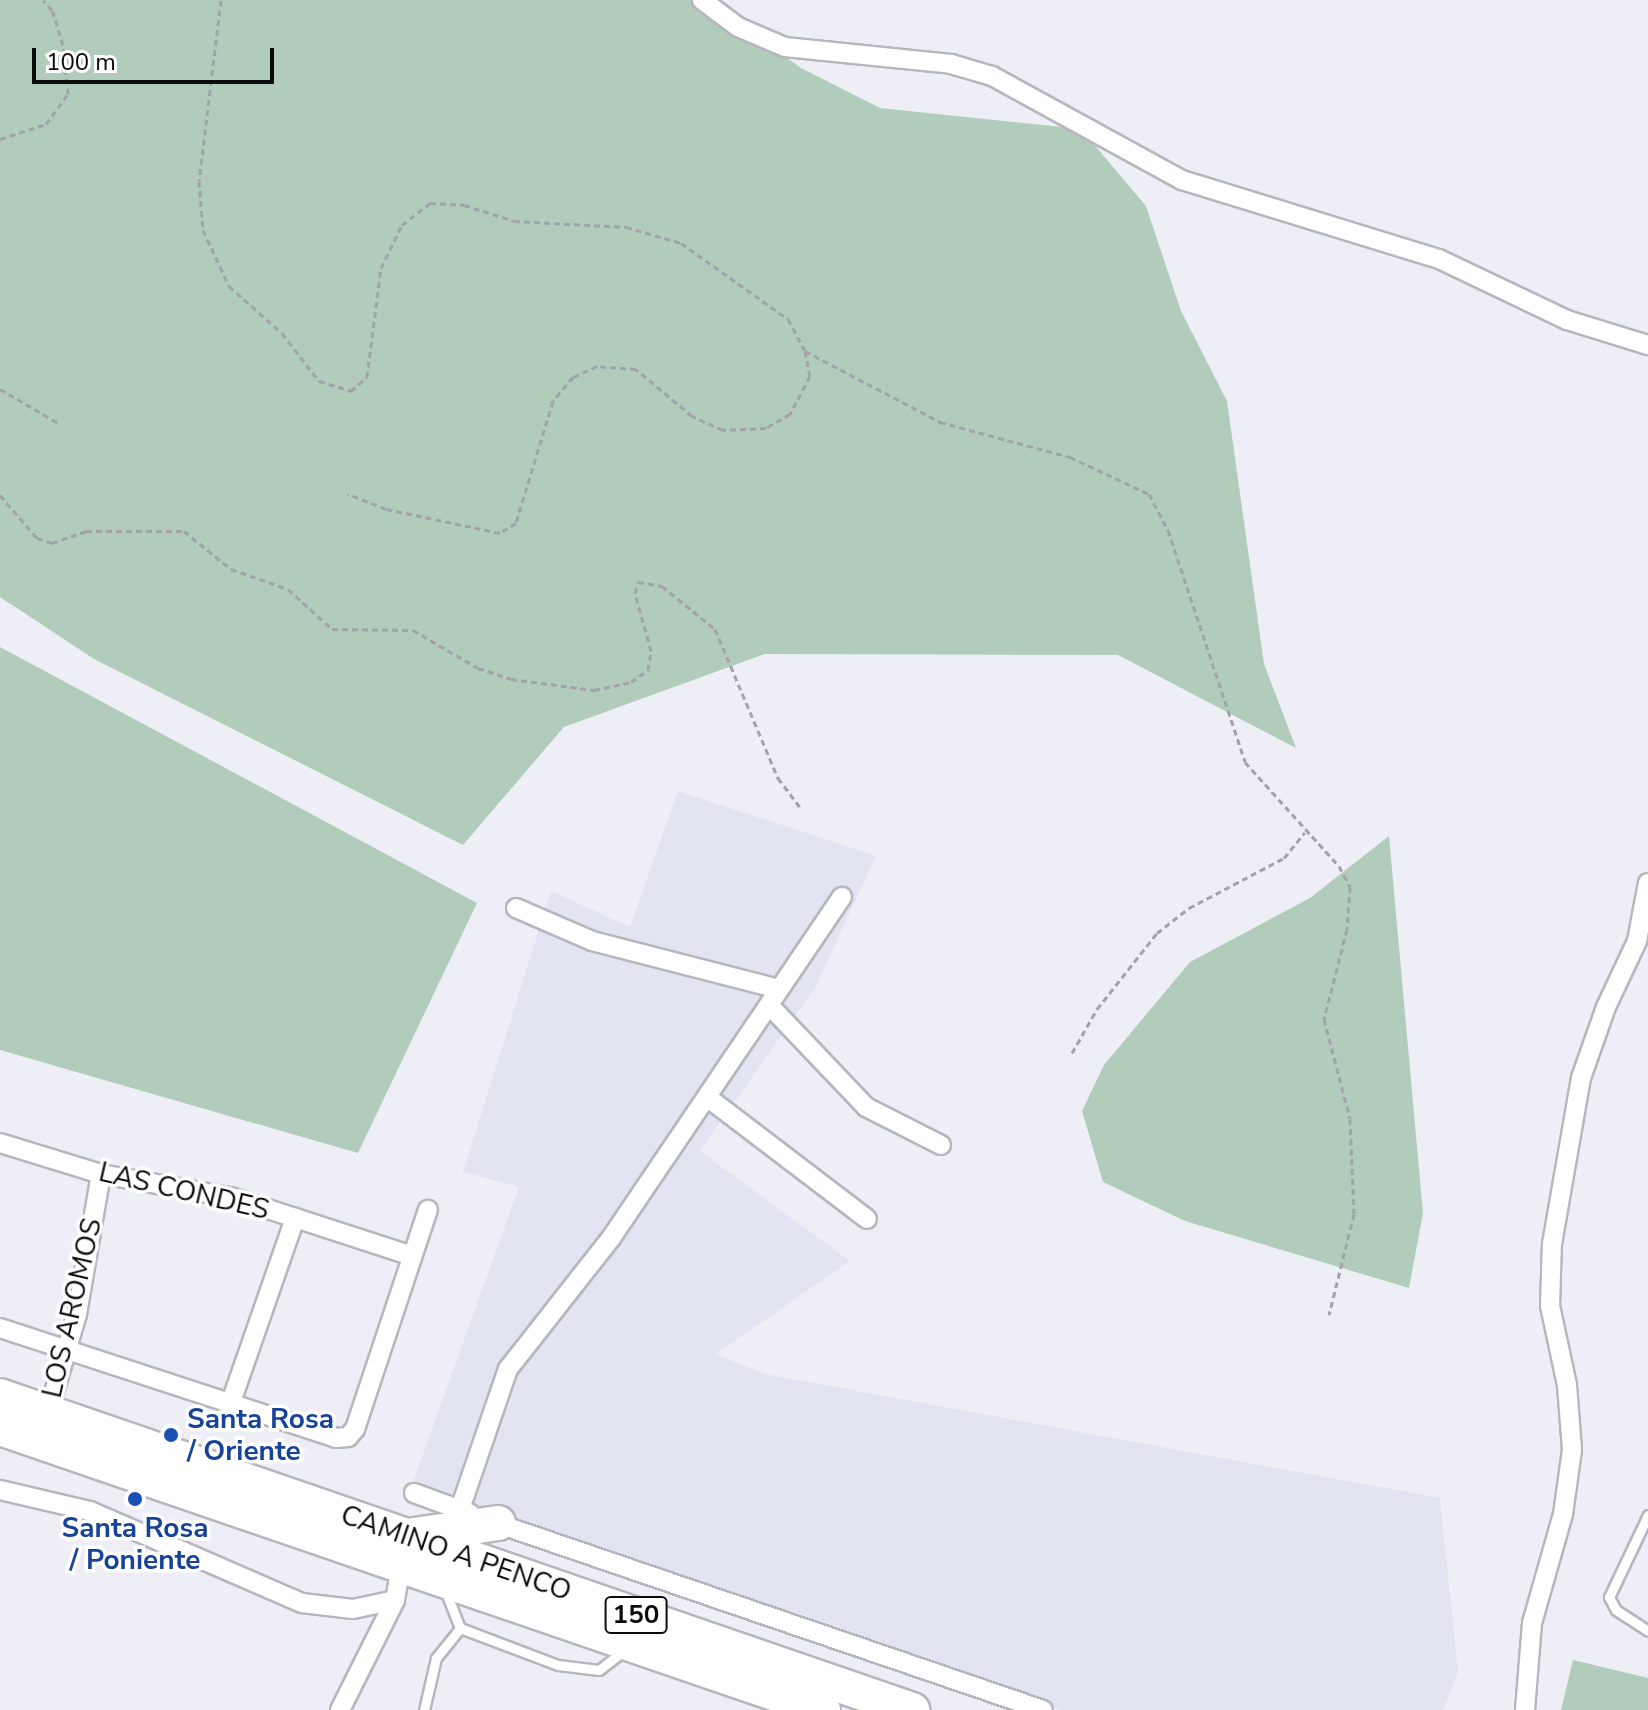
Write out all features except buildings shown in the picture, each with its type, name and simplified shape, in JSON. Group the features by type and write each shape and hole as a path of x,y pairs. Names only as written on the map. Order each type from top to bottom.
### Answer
{"highway":[{"name":"CAMINO A PENCO","path":"0,1396 43,1427 403,1550 912,1710"},
{"name":"CAMINO A PENCO","path":"0,1428 43,1427"},
{"path":"403,1550 498,1523"},
{"name":"CAMINO A PENCO","path":"403,1550 440,1579 823,1710"}],"street":[{"path":"702,0 738,27 785,47 951,64 992,76 1182,180 1439,259 1567,320 1648,345"},
{"path":"1525,1710 1532,1623 1563,1514 1572,1450 1567,1385 1550,1306 1552,1244 1581,1078 1606,1007 1634,953 1648,883"},
{"path":"460,1509 508,1369 593,1263 842,897"},
{"path":"516,908 592,941 774,997 866,1107 941,1145"},
{"path":"707,1097 867,1219"},
{"name":"LAS CONDES","path":"0,1143 101,1174 234,1198 412,1256"},
{"name":"LOS AROMOS","path":"43,1427 68,1349 101,1174"},
{"path":"0,1328 348,1437 355,1429 428,1210"},
{"path":"231,1402 295,1218"},
{"path":"0,1490 90,1511 302,1603 353,1609 395,1600"},
{"path":"414,1493 1043,1710"},
{"path":"340,1710 395,1600 403,1550"}],"lane":[{"path":"1647,1522 1609,1597 1616,1610 1648,1631"},
{"path":"440,1579 460,1628 558,1665 599,1670 631,1644"},
{"path":"424,1710 436,1658 460,1628"}],"path":[{"path":"0,139 46,124 68,94 63,45 52,10 43,0"},
{"path":"221,0 199,181 203,230 229,286 282,333 319,381 351,391 367,377 381,268 402,225 430,203 464,205 514,221 626,227 681,243 788,319 805,351 810,376 790,414 766,428 723,430 703,421 636,369 597,366 573,377 553,401 516,523 500,533 386,509 348,494"},
{"path":"805,351 940,422 1070,457 1149,494 1168,530 1245,762 1305,832 1339,866 1350,887 1347,929 1324,1019 1350,1119 1354,1214 1329,1315"},
{"path":"0,389 60,424"},
{"path":"0,495 37,538 52,543 86,531 184,531 231,569 288,589 332,629 413,630 478,668 511,679 594,690 631,682 648,670 651,651 635,593 638,582 662,586 715,629 778,778 800,807"},
{"path":"1072,1053 1097,1009 1157,933 1189,908 1284,858 1305,832"}],"shaded area":[{"path":"678,791 876,856 815,988 700,1151 850,1261 716,1354 765,1374 1440,1498 1458,1672 1443,1710 1060,1710 413,1482 519,1187 463,1172 551,891 630,927"}],"green space":[{"path":"0,0 707,0 801,68 880,108 1081,129 1146,206 1181,311 1227,401 1264,664 1296,748 1118,655 765,654 564,727 463,845 94,659 0,597"},
{"path":"0,647 477,903 358,1153 0,1050"},
{"path":"1389,836 1423,1213 1409,1288 1185,1221 1103,1182 1082,1111 1104,1065 1190,962 1310,898"},
{"path":"1573,1660 1648,1678 1648,1710 1561,1710"}],"place":[{"name":"Santa Rosa / Oriente","path":"171,1435"},
{"name":"Santa Rosa / Poniente","path":"135,1499"}]}
